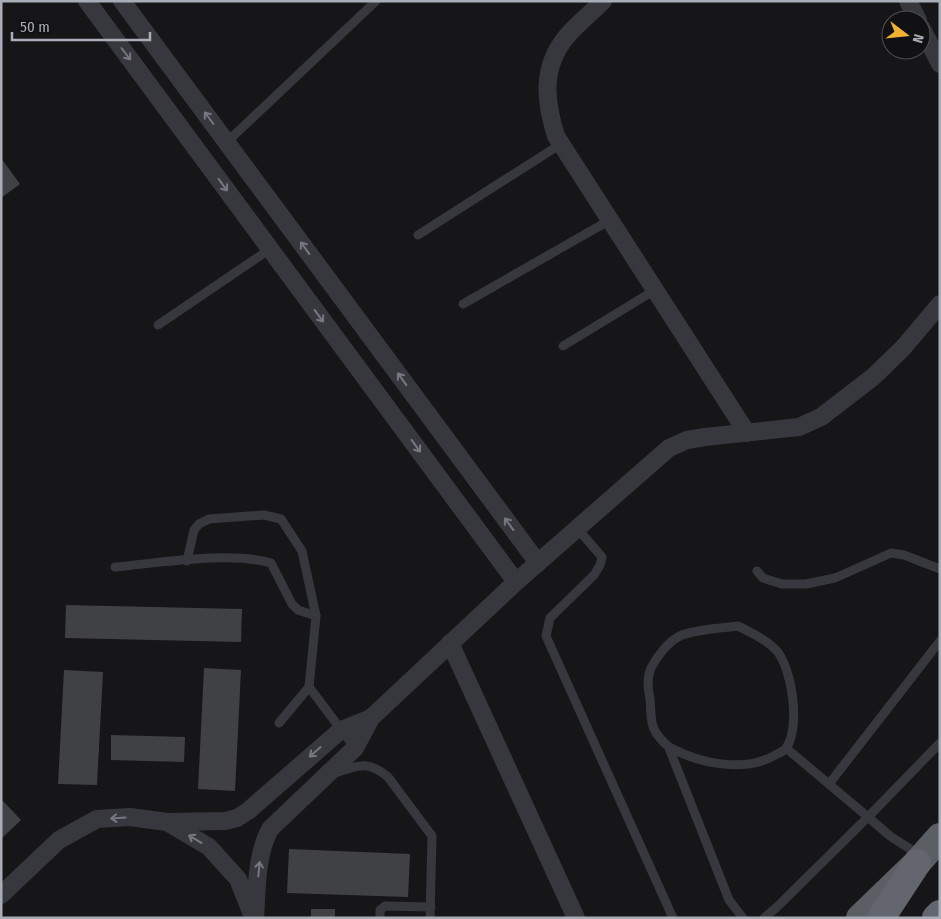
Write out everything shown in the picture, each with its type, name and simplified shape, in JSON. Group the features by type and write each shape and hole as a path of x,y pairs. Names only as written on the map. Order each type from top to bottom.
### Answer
{"highway":[{"path":"860,918 919,860 940,836"},
{"path":"881,918 919,860"},
{"path":"936,918 940,914"}],"street":[{"path":"87,1 516,582"},
{"path":"122,1 538,563"},
{"path":"603,1 568,35 552,60 547,89 549,112 556,136 746,434"},
{"path":"931,46 939,62"},
{"path":"162,103 185,86"},
{"path":"254,918 261,856 270,829 355,748 371,718 516,582 669,448 687,440 705,436 746,434 799,427 821,417 873,377 937,313"},
{"path":"450,643 576,918"},
{"path":"1,895 59,840 97,819 130,817 167,822 237,818 248,812 341,730 371,718"},
{"path":"167,822 209,847 238,879 254,918"}],"lane":[{"path":"227,142 376,1"},
{"path":"418,235 561,144"},
{"path":"464,304 610,220"},
{"path":"158,325 270,249"},
{"path":"564,346 655,290"},
{"path":"187,561 194,530 199,524 210,520 264,515 281,519 302,551 316,616 309,687 279,723"},
{"path":"577,528 602,557 600,565 594,576 550,618 546,636 673,918"},
{"path":"757,571 762,578 782,584 806,584 835,578 891,553 904,555 940,570"},
{"path":"115,567 216,558 262,560 271,563 292,604 298,610 316,616"},
{"path":"669,748 707,762 727,764 754,764 771,758 786,748 794,727 793,706 788,672 777,651 759,636 738,626 707,630 678,637 665,648 650,669 648,690 653,728 669,748 728,900 743,918"},
{"path":"829,784 940,641"},
{"path":"309,687 355,748"},
{"path":"764,918 777,908 940,743"},
{"path":"786,748 919,860"},
{"path":"326,776 360,764 381,771 388,777 432,836 430,918"},
{"path":"380,918 380,910 385,906 430,907"}],"building":[{"path":"1,158 20,184 1,198"},
{"path":"66,605 242,609 241,642 65,638"},
{"path":"204,668 241,670 235,791 198,789"},
{"path":"64,670 103,672 97,785 58,784"},
{"path":"111,735 185,737 184,762 111,760"},
{"path":"1,799 21,820 1,839"},
{"path":"289,849 410,854 408,897 287,893"},
{"path":"311,909 335,909 335,918 311,918"}]}
